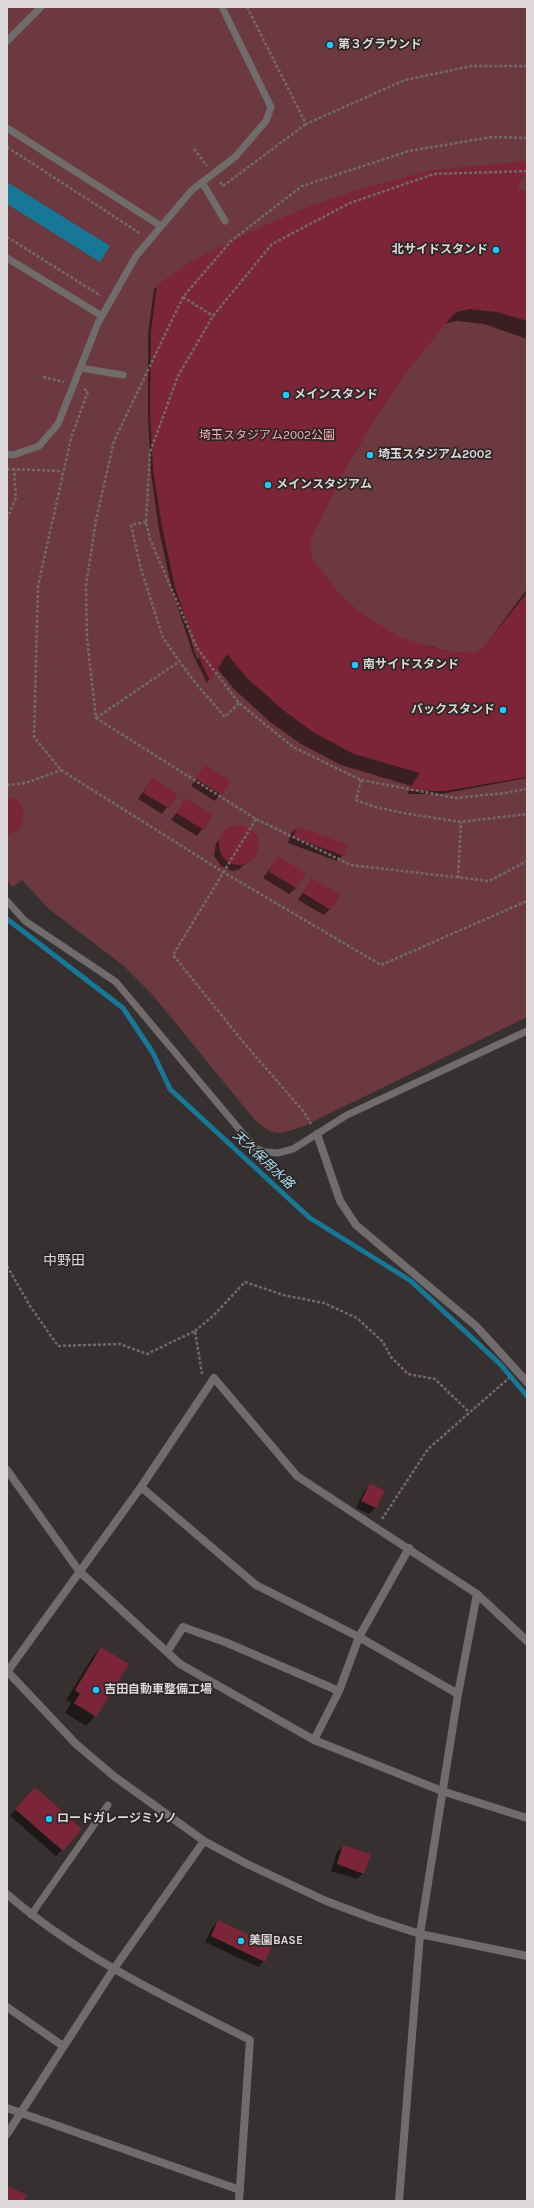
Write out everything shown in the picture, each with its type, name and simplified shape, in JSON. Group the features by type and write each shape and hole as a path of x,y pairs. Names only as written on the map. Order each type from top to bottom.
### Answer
{"street":[{"path":"317,1134 340,1201 356,1225 476,1326 527,1382"},
{"path":"527,1642 477,1594 297,1476 214,1378 141,1488 7,1671 76,1744 115,1777 204,1842 326,1901 420,1934 527,1956"},
{"path":"7,1470 79,1571 180,1664 314,1740 442,1791 527,1818"},
{"path":"141,1488 256,1586 359,1637 458,1694"},
{"path":"314,1740 339,1691 359,1637 409,1548"},
{"path":"399,2201 420,1934 458,1694 477,1594"},
{"path":"167,1652 183,1627 225,1642 339,1691"},
{"path":"7,2134 113,1970 204,1842"},
{"path":"7,1894 31,1915 113,1970 250,2040 239,2201"},
{"path":"7,2007 63,2046"},
{"path":"7,2108 240,2190"}],"lane":[{"path":"7,41 41,7"},
{"path":"7,454 13,454 39,446 58,424 102,316 136,256 192,190 235,157 266,122 271,107 222,7"},
{"path":"7,128 161,226"},
{"path":"202,182 225,221"},
{"path":"7,258 102,316"},
{"path":"81,368 123,375"},
{"path":"7,901 25,921 116,982 255,1148 265,1152 278,1153 293,1149 348,1115 527,1031"},
{"path":"31,1915 108,1805"}],"path":[{"path":"247,7 306,124"},
{"path":"224,186 306,124 405,80 472,66 527,66"},
{"path":"527,138 492,137 409,151 302,186 231,241 183,297 114,441 96,520 86,586 87,638 96,718 256,819 351,865 489,881 527,861"},
{"path":"7,147 150,240"},
{"path":"527,171 434,174 350,203 272,244 213,316 178,376 150,452 146,522 150,538 197,648 239,703 293,747 361,780 456,798 506,793 527,789"},
{"path":"7,237 110,302"},
{"path":"183,297 213,316"},
{"path":"88,391 71,438 38,586 34,737 61,770 223,872 381,965 527,901"},
{"path":"7,469 63,471"},
{"path":"7,519 16,498 14,469"},
{"path":"146,522 131,525 134,543 163,638 214,707 225,717 239,703"},
{"path":"96,718 180,661"},
{"path":"7,785 26,783 61,770"},
{"path":"361,780 356,800 375,807 409,814 461,822 527,814"},
{"path":"256,819 173,955 244,1043 304,1112 317,1134"},
{"path":"458,878 461,822"},
{"path":"7,1266 30,1306 58,1346 120,1344 147,1354 195,1331 214,1315 245,1282 283,1295 324,1303 357,1318 383,1342 391,1357 408,1374 436,1379 469,1412"},
{"path":"195,1331 204,1393"},
{"path":"376,1528 428,1449 517,1371"}],"green space":[{"name":"埼玉スタジアム2002公園","path":"7,7 527,7 527,1017 304,1126 289,1131 278,1133 272,1132 254,1119 151,993 124,966 49,909 22,880 13,887 7,881"}],"water":[{"path":"7,182 110,246 100,262 7,204"}],"building":[{"name":"埼玉スタジアム2002","path":"527,161 527,171 516,189 527,191 527,321 497,312 470,309 457,312 452,316 405,374 377,416 343,473 310,544 313,559 339,593 361,613 402,638 452,652 474,653 482,649 527,593 527,777 444,791 408,791 420,773 354,754 313,732 283,710 246,677 227,654 210,681 197,653 175,587 162,527 153,469 150,413 151,331 157,285 192,261 243,235 305,208 357,190 431,170"},
{"path":"205,765 231,781 222,795 196,779"},
{"path":"152,778 178,794 169,808 143,793"},
{"path":"7,796 18,800 24,812 21,826 17,831 7,835"},
{"path":"185,798 213,815 204,830 176,813"},
{"path":"239,825 247,827 253,831 257,837 259,845 257,853 253,859 247,863 239,865 231,863 225,859 221,853 219,845 221,837 225,831 231,827"},
{"path":"297,826 348,845 344,856 293,837"},
{"path":"278,856 306,873 296,888 269,872"},
{"path":"312,878 340,895 331,910 303,893"},
{"path":"370,1483 385,1491 376,1508 361,1501"},
{"path":"101,1647 129,1664 96,1717 74,1703 80,1694 75,1690"},
{"name":"ロードガレージミソノ","path":"35,1787 82,1829 63,1851 15,1809"},
{"path":"343,1845 371,1854 364,1874 337,1864"},
{"name":"美園BASE","path":"218,1920 272,1946 265,1962 211,1936"},
{"path":"7,2186 27,2195 24,2201 7,2201"}],"waterway":[{"name":"天久保用水路","path":"7,919 123,1008 153,1053 170,1089 300,1209 310,1218 411,1281 500,1364 527,1396"}],"place":[{"name":"第３グラウンド","path":"330,45"},
{"name":"北サイドスタンド","path":"496,250"},
{"name":"メインスタンド","path":"286,395"},
{"name":"埼玉スタジアム2002","path":"370,455"},
{"name":"メインスタジアム","path":"268,485"},
{"name":"南サイドスタンド","path":"355,665"},
{"name":"バックスタンド","path":"503,710"},
{"name":"吉田自動車整備工場","path":"96,1690"},
{"name":"ロードガレージミソノ","path":"49,1819"},
{"name":"美園BASE","path":"241,1941"}],"district":[{"name":"中野田","path":"64,1261"}]}
